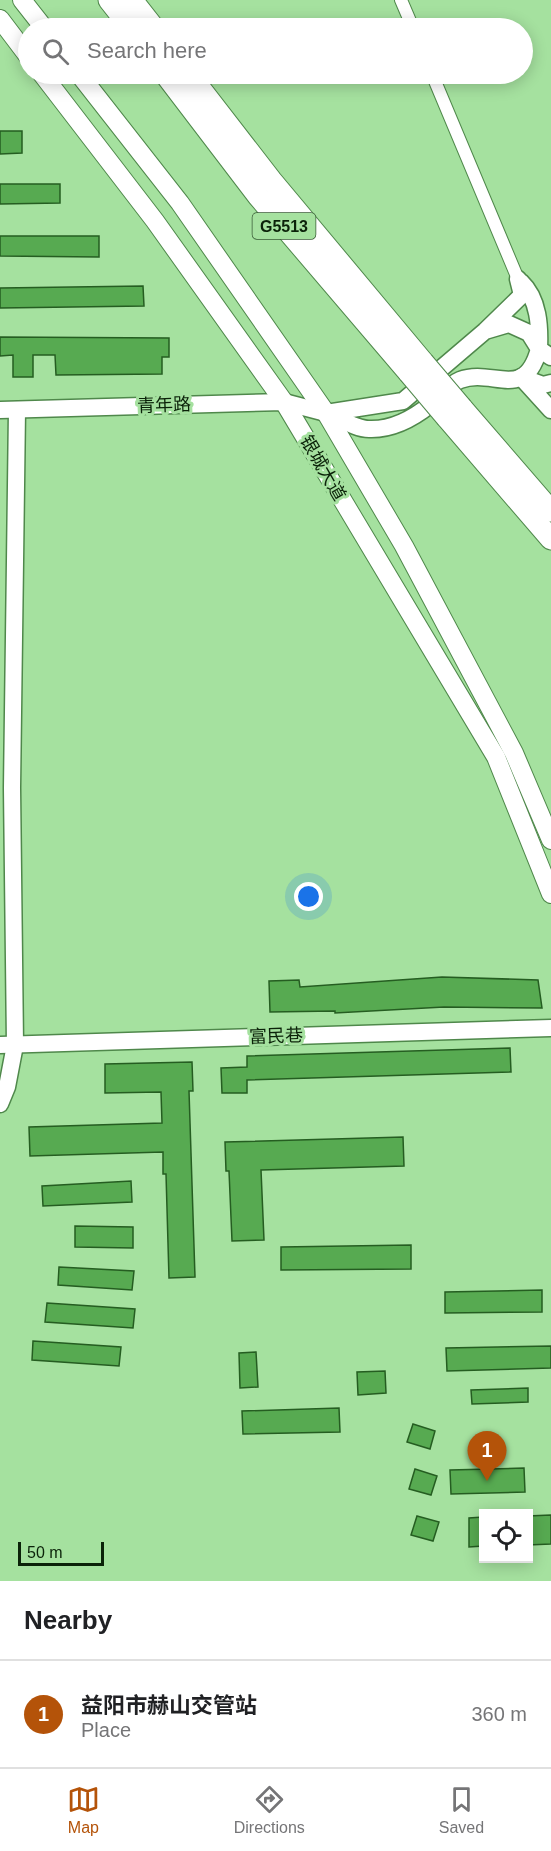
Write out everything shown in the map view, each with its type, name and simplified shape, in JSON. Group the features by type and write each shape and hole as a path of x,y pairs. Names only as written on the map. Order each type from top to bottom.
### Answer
{"highway":[{"path":"109,0 123,18"},
{"path":"132,0 146,18"},
{"name":"G5513","path":"173,84 258,196 416,368 454,413 551,539"},
{"name":"G5513","path":"197,84 416,368"},
{"name":"G5513","path":"454,413 551,511"}],"main road":[{"path":"22,0 36,18"},
{"path":"0,19 18,43"},
{"name":"银城大道","path":"50,84 155,221 284,402 496,757 551,894"},
{"name":"银城大道","path":"87,84 180,203 326,413 404,546 509,742 551,840"}],"street":[{"path":"401,0 409,18"},
{"path":"326,413 403,401 485,331 522,295 518,279 436,84"},
{"path":"518,279 529,290 540,326 545,353 534,367 521,377 551,410"},
{"path":"485,331 509,324 529,333 545,353"},
{"name":"青年路","path":"8,410 284,402 326,413 369,430 411,420 460,380 481,377 504,381 521,377 543,385 551,382"},
{"path":"0,1104 7,1087 12,788 8,410"},
{"name":"富民巷","path":"8,1045 551,1028"}],"building":[{"path":"0,131 22,131 22,153 0,154"},
{"path":"0,184 60,184 60,203 0,204"},
{"path":"0,236 99,236 99,257 0,256"},
{"path":"143,286 144,306 0,308 0,288"},
{"path":"0,337 169,338 169,357 162,357 162,374 56,375 55,355 33,355 33,377 13,377 13,355 0,356"},
{"path":"442,977 538,980 542,1008 444,1007 335,1013 335,1011 270,1012 269,981 299,980 300,987"},
{"path":"510,1048 511,1072 247,1080 247,1093 222,1093 221,1068 247,1067 247,1056"},
{"path":"192,1062 193,1091 189,1091 195,1277 169,1278 166,1174 163,1174 163,1152 30,1156 29,1127 162,1123 161,1092 105,1093 105,1064"},
{"path":"403,1137 404,1166 261,1170 264,1240 232,1241 229,1171 226,1171 225,1142"},
{"path":"131,1181 132,1202 43,1206 42,1186"},
{"path":"75,1226 133,1227 133,1248 75,1247"},
{"path":"411,1245 411,1269 281,1270 281,1247"},
{"path":"59,1267 134,1271 132,1290 58,1285"},
{"path":"542,1290 542,1312 445,1313 445,1292"},
{"path":"47,1303 135,1309 133,1328 45,1322"},
{"path":"33,1341 121,1347 119,1366 32,1360"},
{"path":"551,1346 551,1368 447,1371 446,1348"},
{"path":"256,1352 258,1387 240,1388 239,1353"},
{"path":"385,1371 386,1393 358,1395 357,1372"},
{"path":"528,1388 528,1402 472,1404 471,1390"},
{"path":"339,1408 340,1432 243,1434 242,1411"},
{"path":"413,1424 435,1431 430,1449 407,1442"},
{"path":"524,1468 525,1492 451,1494 450,1470"},
{"path":"415,1469 437,1476 431,1495 409,1489"},
{"path":"551,1515 551,1544 533,1545 533,1516"},
{"path":"417,1516 439,1522 433,1541 411,1535"},
{"path":"479,1517 479,1546 469,1547 469,1518"}],"place":[{"name":"益阳市赫山交管站","path":"487,1481"}]}
